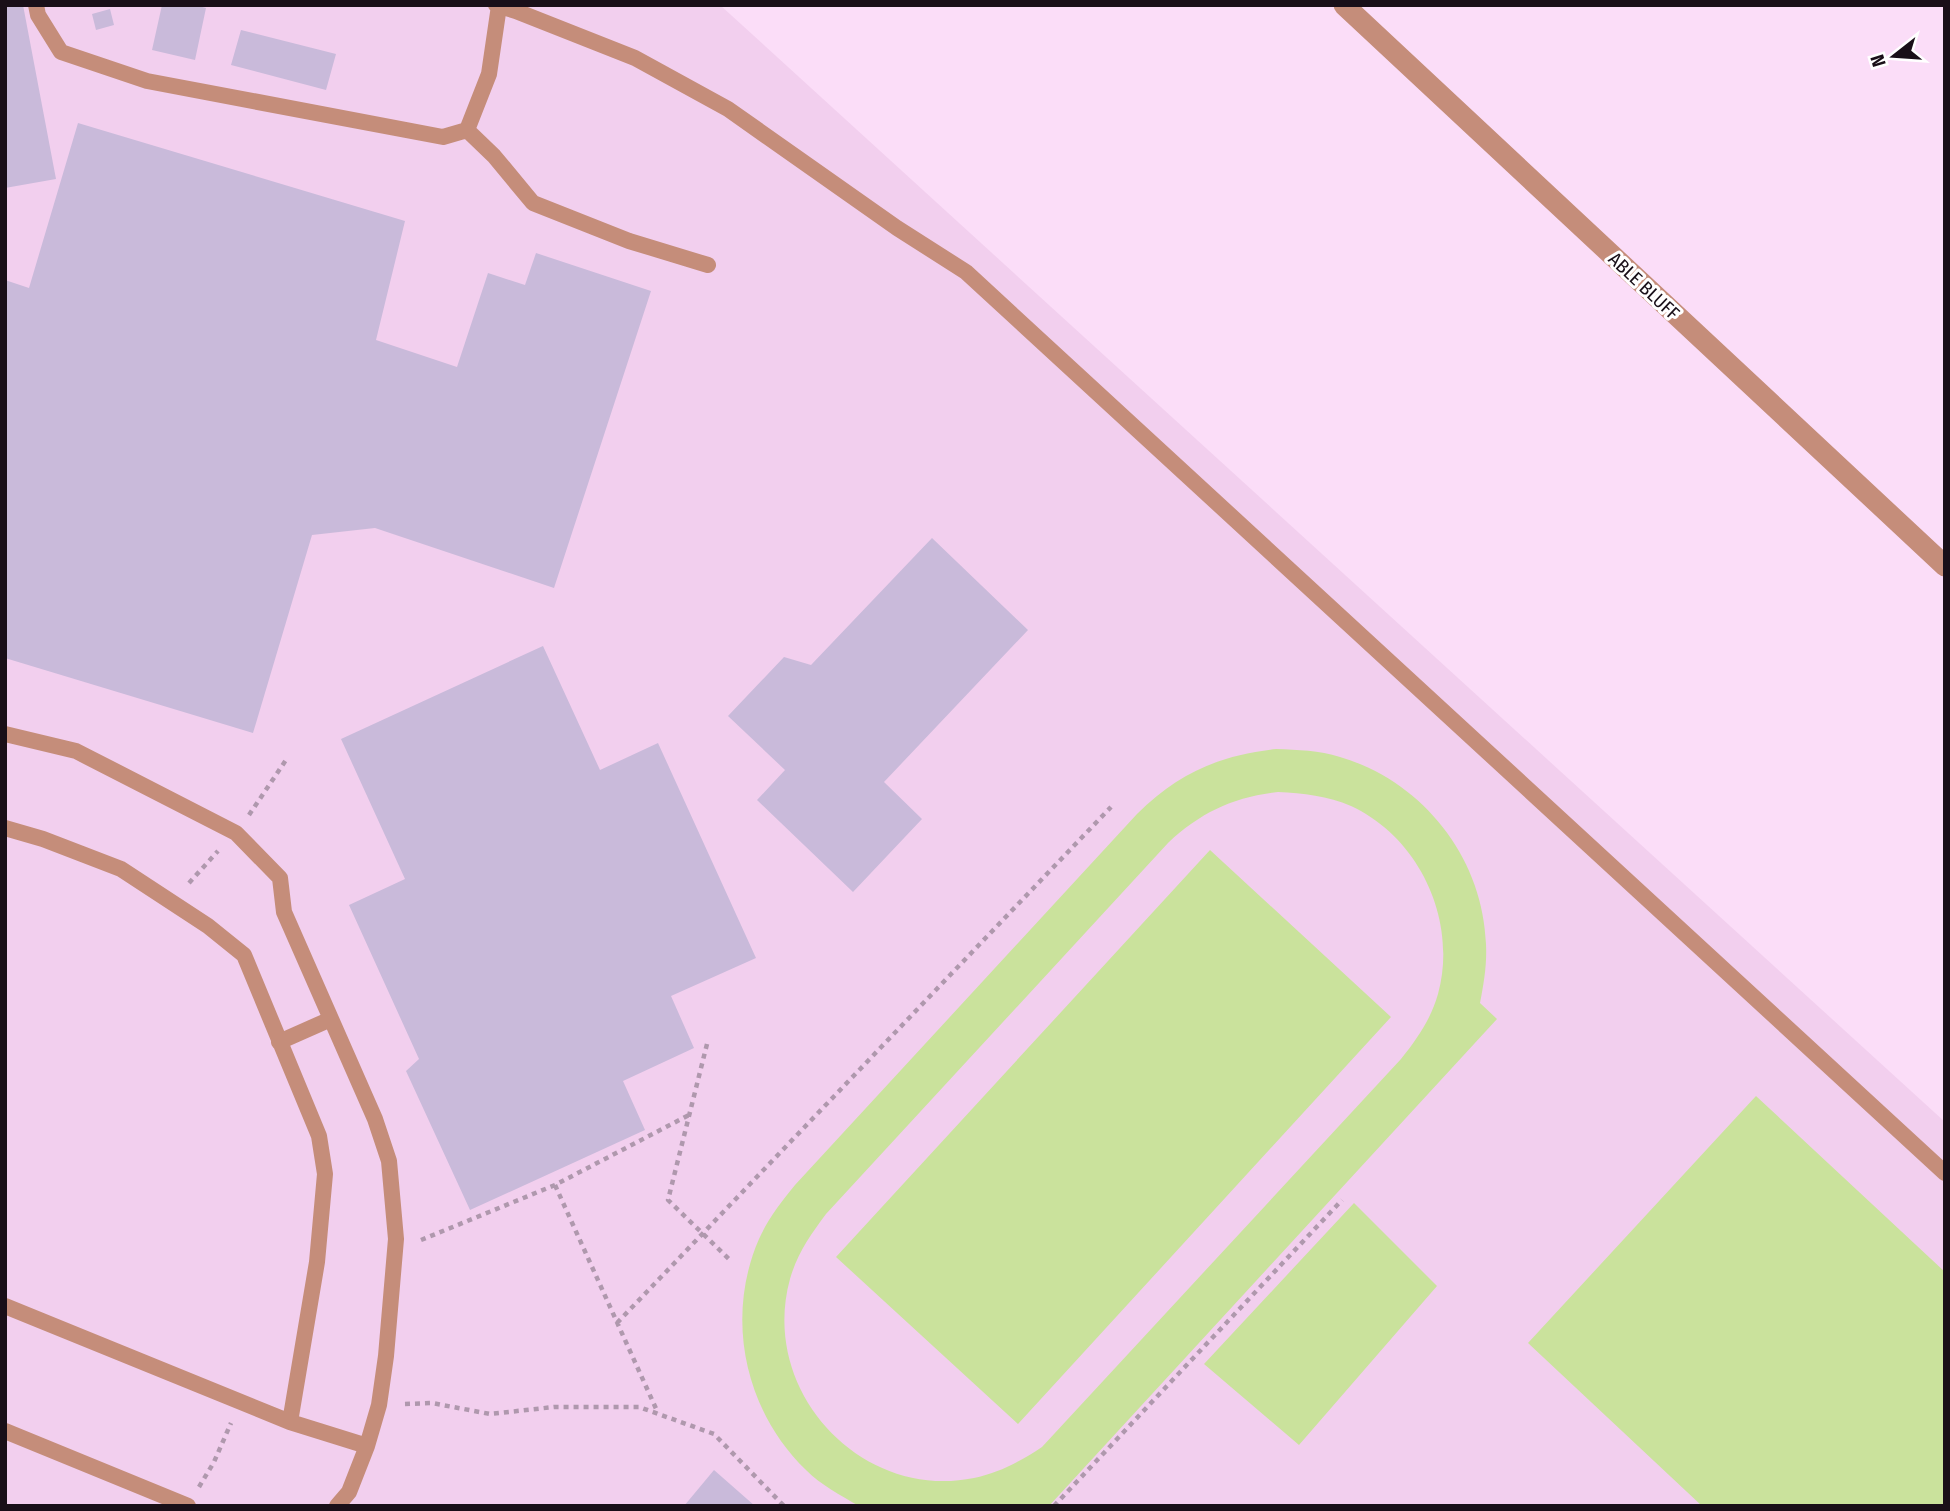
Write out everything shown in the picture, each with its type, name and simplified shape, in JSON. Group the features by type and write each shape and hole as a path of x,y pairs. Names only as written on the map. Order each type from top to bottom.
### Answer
{"street":[{"name":"ABLE BLUFF","path":"1344,5 1945,566"}],"lane":[{"path":"37,5 38,15 61,52 147,81 443,137 467,130"},
{"path":"467,130 489,74 498,6 635,58 728,109 897,228 966,272 1945,1172"},
{"path":"467,130 494,156 533,203 629,241 708,265"},
{"path":"5,734 76,751 236,833 280,878 285,912 375,1119 389,1161 396,1239 379,1405 367,1447 349,1492 337,1506"},
{"path":"5,828 43,839 121,869 208,926 244,955 319,1136 325,1174 317,1262 290,1422"},
{"path":"279,1042 331,1019"},
{"path":"5,1306 290,1422 367,1447"},
{"path":"5,1431 188,1506"}],"path":[{"path":"617,1324 1111,807"},
{"path":"707,1044 668,1200 730,1260"},
{"path":"396,1239 423,1240 555,1185 689,1115"},
{"path":"555,1185 659,1414"},
{"path":"1054,1506 1342,1200"},
{"path":"188,1506 215,1462 240,1401"},
{"path":"379,1405 432,1403 490,1414 554,1407 639,1406 714,1434 784,1506"}],"shaded area":[{"path":"5,5 720,5 1945,1122 1945,1506 5,1506"}],"green space":[{"path":"1276,749 1316,752 1370,768 1397,784 1443,827 1460,853 1473,881 1482,912 1486,959 1480,1003 1497,1019 1049,1506 859,1506 824,1485 806,1470 785,1446 768,1420 755,1391 743,1331 743,1300 759,1239 775,1211 795,1185 1137,814 1184,777 1217,762","holes":["1278,792 1315,796 1351,806 1375,820 1397,839 1414,860 1428,885 1443,938 1443,966 1438,994 1418,1036 1401,1059 1042,1447 1010,1466 983,1476 932,1481 893,1472 858,1455 828,1429 805,1397 790,1361 784,1321 790,1279 796,1261 810,1237 826,1214 1168,843 1193,823 1219,808 1247,798"]},
{"path":"1210,850 1391,1017 1018,1424 836,1257"},
{"path":"1756,1096 1945,1272 1945,1506 1702,1506 1528,1343"},
{"path":"1354,1203 1437,1286 1299,1445 1204,1364"}],"building":[{"path":"5,5 23,5 56,179 5,188"},
{"path":"162,5 195,5 206,8 195,60 152,50"},
{"path":"110,9 114,25 96,30 92,14"},
{"path":"241,30 336,54 326,90 231,65"},
{"path":"78,123 405,221 376,340 457,367 488,273 525,285 536,253 651,291 554,588 375,528 312,535 253,733 5,658 5,280 29,288"},
{"path":"932,538 1028,630 884,782 922,819 853,892 757,800 785,770 728,716 784,657 811,665"},
{"path":"543,646 600,770 658,743 756,958 671,996 694,1048 623,1081 645,1130 470,1210 406,1071 419,1059 349,905 405,879 341,739"},
{"path":"714,1470 755,1506 684,1506"}]}
